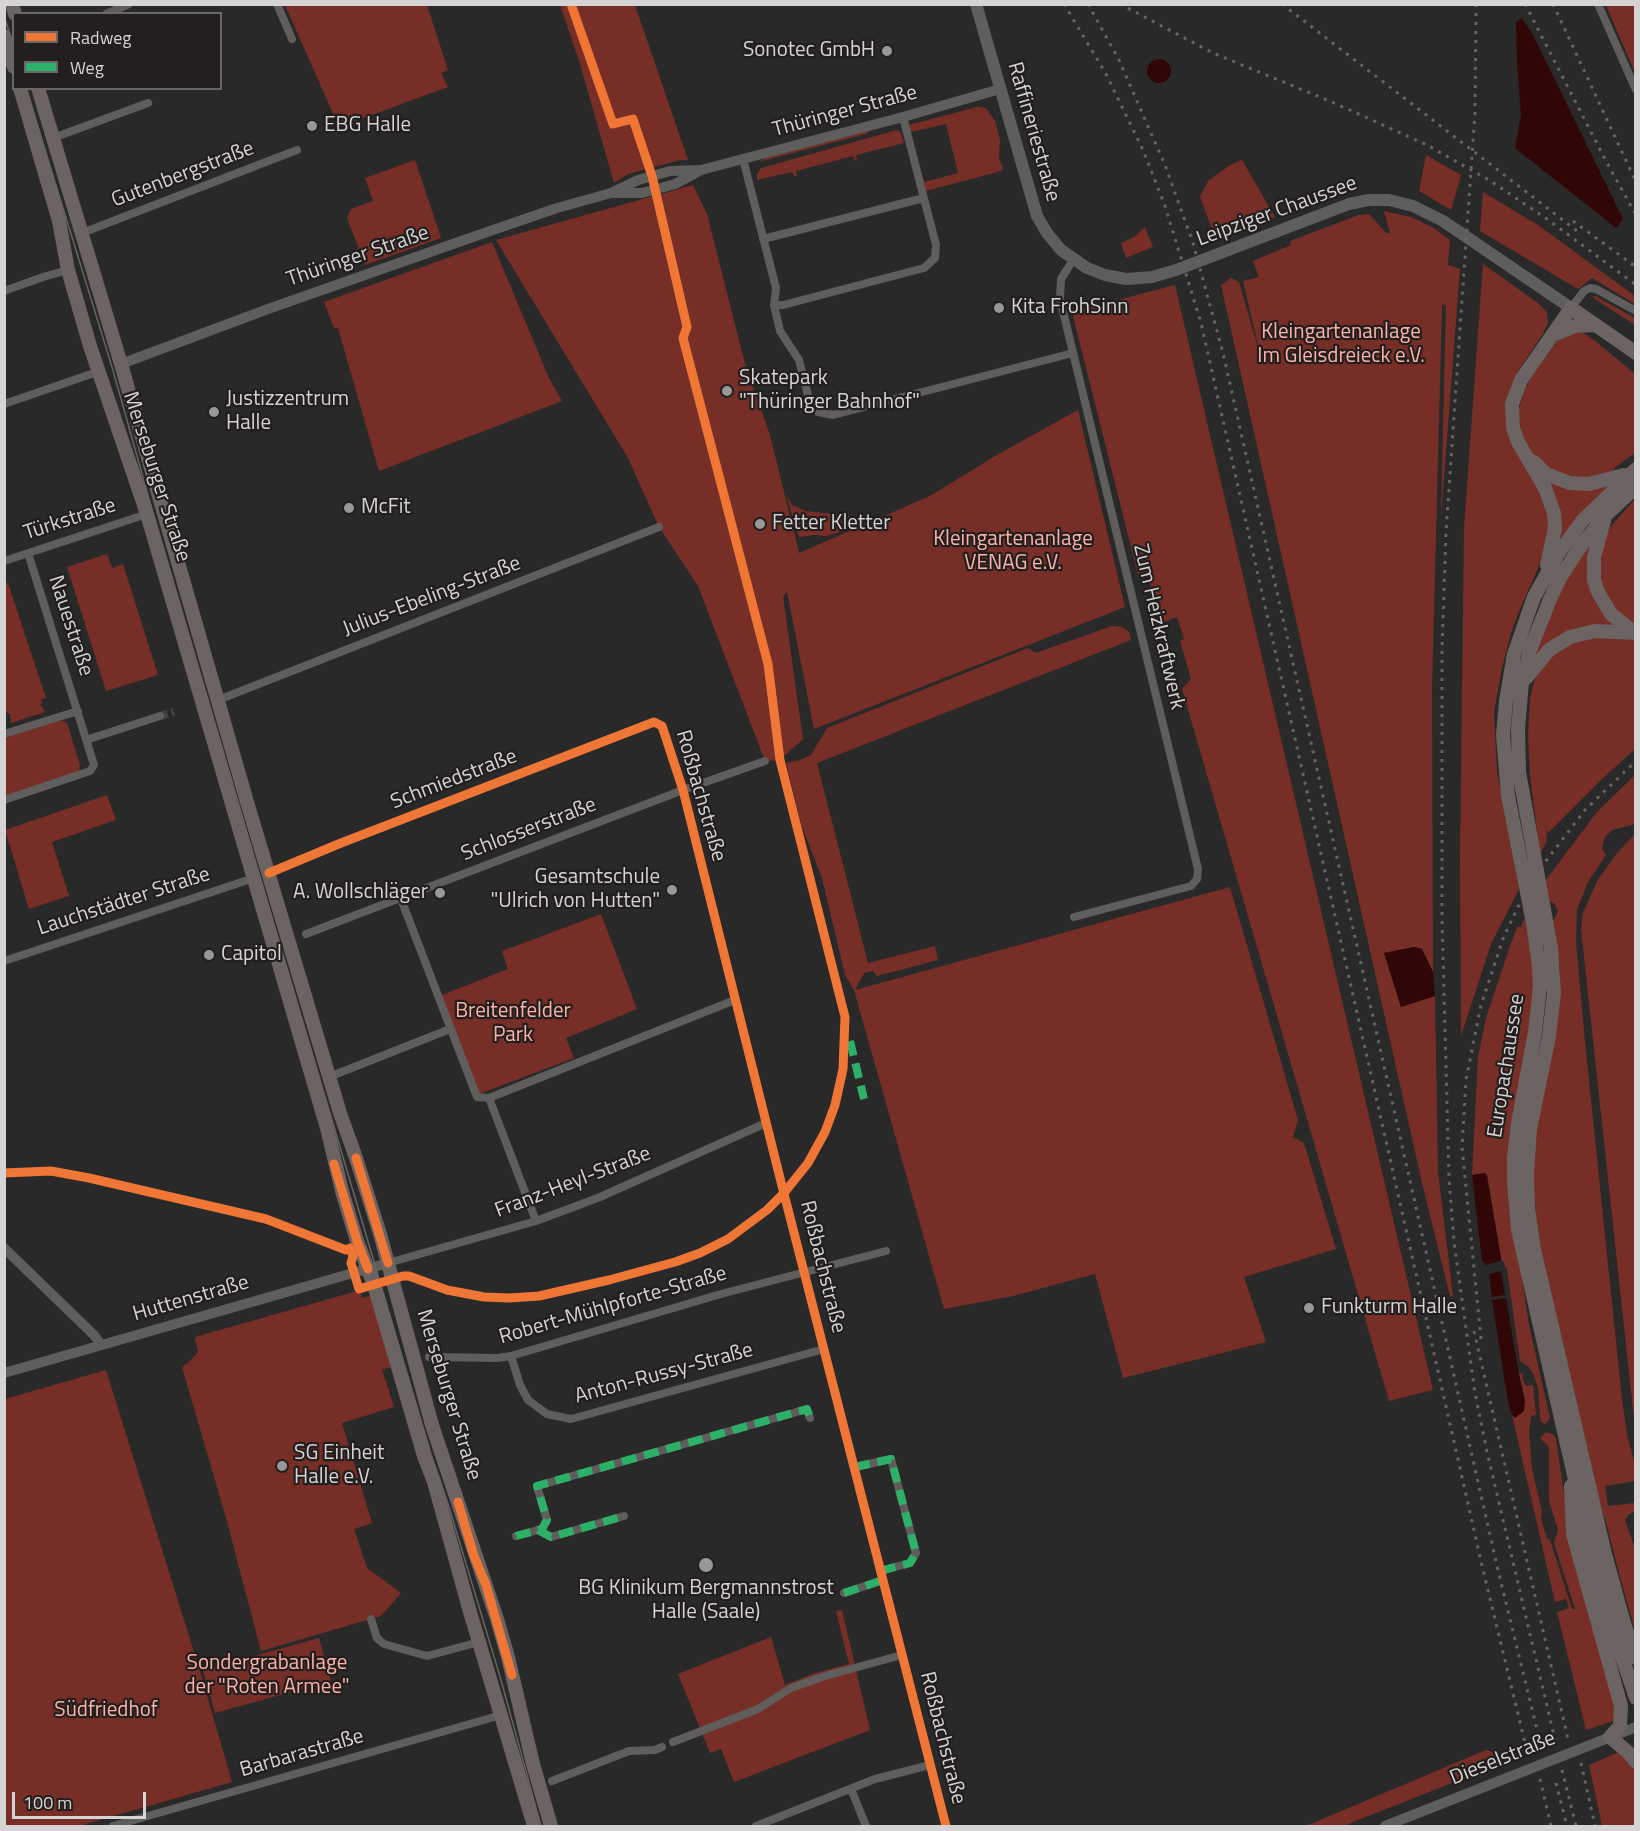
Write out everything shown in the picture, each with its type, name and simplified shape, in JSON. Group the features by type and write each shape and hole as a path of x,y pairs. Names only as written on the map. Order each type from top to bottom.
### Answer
{"main road":[{"name":"Raffineriestraße","path":"976,4 1037,216 1050,237 1073,260"},
{"path":"4,36 12,61"},
{"name":"Merseburger Straße","path":"21,90 59,221 68,270 100,371 140,516 254,878 327,1128 342,1191 434,1482 534,1827"},
{"name":"Merseburger Straße","path":"39,90 343,1125 356,1158 388,1263 432,1425 508,1657 527,1742 551,1827"},
{"name":"Leipziger Chaussee","path":"1073,260 1096,272 1114,277 1138,279 1152,277 1349,204 1369,200 1389,200 1413,206 1443,221 1635,353"},
{"path":"1545,576 1555,528 1554,513 1545,488 1518,442 1513,428 1512,404 1521,380 1571,308"},
{"path":"1549,338 1569,327 1595,325"},
{"path":"100,371 121,364"},
{"path":"1525,455 1546,474 1570,483 1589,484 1632,471"},
{"name":"Europachaussee","path":"1632,471 1582,521 1558,554 1534,597 1519,636 1509,678 1504,717 1504,754 1508,796 1533,923 1540,986 1535,1032 1518,1123 1514,1181 1516,1214 1522,1254 1606,1610 1635,1698"},
{"name":"Europachaussee","path":"1635,488 1605,516 1580,547 1555,589 1535,633 1522,682 1518,729 1519,772 1551,948 1554,993 1549,1036 1530,1129 1527,1174 1528,1209 1537,1260 1605,1554 1635,1658"},
{"path":"1605,516 1594,557 1594,580 1611,614 1635,633"},
{"path":"1522,682 1549,650 1570,637 1595,631 1635,633"},
{"path":"254,878 269,873"},
{"path":"1571,1460 1573,1534 1621,1706 1620,1725 1610,1737 1629,1753 1635,1762"}],"street":[{"path":"111,12 129,4"},
{"path":"277,4 292,39"},
{"path":"1598,4 1635,90"},
{"name":"Thüringer Straße","path":"121,364 268,309 557,208 611,193 642,193 675,184 701,171 1000,89"},
{"path":"53,138 148,103"},
{"path":"774,305 783,305 924,268 935,258 936,245 903,117"},
{"name":"Gutenbergstraße","path":"82,233 297,150"},
{"path":"743,159 776,288 774,305 783,337 799,360 810,404 824,415 833,415 1073,353"},
{"path":"763,239 924,198"},
{"name":"Zum Heizkraftwerk","path":"1073,260 1063,274 1059,289 1198,869 1197,879 1191,886 1074,917"},
{"path":"4,291 68,270"},
{"path":"1571,308 1584,291 1590,288 1596,289 1635,311"},
{"path":"4,404 100,371"},
{"name":"Türkstraße","path":"4,561 140,516"},
{"name":"Julius-Ebeling-Straße","path":"218,700 659,527"},
{"name":"Nauestraße","path":"4,800 90,771 94,765 28,553"},
{"path":"4,734 78,711"},
{"path":"86,740 160,716"},
{"name":"Schmiedstraße","path":"269,873 654,722"},
{"name":"Roßbachstraße","path":"654,722 662,726 683,790 946,1827"},
{"name":"Schlosserstraße","path":"306,934 765,761"},
{"name":"Lauchstädter Straße","path":"4,961 254,878"},
{"path":"401,898 477,1097 489,1098 735,1000"},
{"path":"329,1077 450,1029"},
{"path":"489,1098 536,1221"},
{"name":"Franz-Heyl-Straße","path":"388,1263 536,1221 600,1197 766,1123"},
{"path":"4,1248 94,1335 101,1345"},
{"name":"Roßbachstraße","path":"805,1273 886,1251"},
{"name":"Huttenstraße","path":"4,1373 388,1263"},
{"name":"Robert-Mühlpforte-Straße","path":"429,1357 498,1358 511,1356 721,1294 805,1273"},
{"name":"Anton-Russy-Straße","path":"511,1356 520,1385 528,1400 547,1414 571,1419 824,1349"},
{"path":"516,1536 542,1529 547,1520 537,1486 692,1446 807,1409 810,1418"},
{"path":"844,1593 910,1563 916,1553 891,1459 855,1467"},
{"path":"538,1530 551,1537 624,1516"},
{"path":"371,1619 377,1638 384,1644 427,1656 479,1642"},
{"path":"673,1742 758,1709 791,1688 825,1676 902,1655"},
{"name":"Barbarastraße","path":"113,1827 501,1715"},
{"name":"Dieselstraße","path":"1384,1827 1635,1727"},
{"path":"552,1781 629,1751 655,1750 662,1747"},
{"path":"756,1827 875,1779 930,1765"},
{"path":"851,1789 866,1827"}],"green space":[{"path":"285,5 427,5 448,70 441,73 448,87 339,127"},
{"path":"560,5 635,5 688,160 680,160 628,174 614,183 580,64"},
{"path":"1606,5 1635,5 1635,73"},
{"path":"977,107 986,108 995,121 1000,140 999,158 1003,168 1001,171 926,191 924,182 958,173 946,124 911,132 909,125"},
{"path":"897,130 901,133 904,143 856,155 857,160 855,161 853,156 796,171 797,176 794,176 792,172 757,180 757,174 761,168"},
{"path":"869,131 866,134 758,162 766,158"},
{"path":"1426,155 1461,175 1451,210 1419,191"},
{"path":"415,160 441,238 365,265 347,218 351,209 373,201 365,178"},
{"path":"1242,160 1275,217 1221,237 1213,232 1200,197 1208,181 1230,165"},
{"name":"Kleingartenanlage VENAG e.V.","path":"693,185 707,214 745,364 770,435 799,553 930,496 995,456 1078,410 1125,607 814,729 787,592 783,596 803,739 780,760 765,761 698,586 659,527 628,458 496,240"},
{"path":"1483,192 1538,225 1635,296 1635,304 1592,278 1578,289 1480,231"},
{"name":"Kleingartenanlage Im Gleisdreieck e.V.","path":"1384,211 1411,217 1432,227 1450,240 1448,265 1460,269 1441,517 1446,306 1442,304 1432,689 1433,972 1422,949 1414,947 1384,953 1401,1006 1435,996 1438,1172 1453,1296 1450,1296 1422,1183 1221,285 1231,278 1239,282 1261,358 1243,281 1259,277 1253,261 1291,245 1290,241 1359,215 1369,214 1386,233 1390,233"},
{"path":"1145,227 1153,247 1126,258 1121,243 1134,237"},
{"path":"492,242 549,378 562,401 379,471 338,328 334,328 324,302"},
{"path":"1483,264 1547,312 1548,323 1517,373 1510,389 1507,408 1551,516 1542,559 1511,633 1494,712 1497,771 1519,889 1491,944 1461,1036 1460,857 1464,528"},
{"path":"1175,285 1433,1390 1389,1401 1182,689 1191,679 1180,641 1184,639 1177,617 1162,623 1147,573 1138,575 1072,312"},
{"path":"1595,296 1635,318 1635,325 1592,297"},
{"path":"1583,333 1594,340 1635,374 1635,453 1614,468 1615,470 1592,478 1568,477 1556,473 1543,464 1533,455 1519,426 1519,409 1524,391 1532,376 1560,337"},
{"path":"1547,481 1610,484 1575,521 1555,549"},
{"path":"786,494 792,505 805,511 859,517 837,533 826,536 800,537"},
{"path":"1635,499 1635,626 1613,608 1600,585 1598,561 1610,527"},
{"path":"1593,537 1591,559 1619,626 1604,626 1539,655 1534,653 1560,588"},
{"path":"107,554 112,568 123,564 158,675 106,691 67,567"},
{"path":"8,583 46,698 41,699 40,704 45,712 11,723 10,714 4,711 4,584"},
{"path":"1112,626 1122,627 1129,632 1131,640 817,763 868,963 935,946 938,960 877,976 873,971 864,973 855,990 1230,887 1298,1120 1293,1137 1304,1143 1336,1249 1244,1277 1266,1342 1123,1378 1095,1274 1013,1296 944,1309 854,990 845,975 822,878 802,827 786,763 811,755 827,728 1028,648 1036,653"},
{"path":"1578,636 1635,639 1635,749 1548,833 1547,829 1546,843 1540,854 1530,776 1528,734 1530,698 1536,674 1545,658"},
{"path":"60,720 66,722 68,726 80,765 79,771 5,797 4,738"},
{"path":"1635,775 1635,824 1612,830 1605,837 1602,848 1606,855 1588,882 1577,909 1576,942 1622,1400 1635,1466 1635,1481 1605,1486 1608,1506 1635,1503 1635,1511 1625,1520 1635,1549 1635,1630 1601,1507 1542,1254 1533,1180 1536,1132 1560,992 1560,971 1553,921 1558,912 1555,904 1550,902 1545,881 1597,812"},
{"path":"107,795 116,820 52,842 69,896 29,909 5,830"},
{"path":"1635,834 1635,1428 1581,929 1583,913 1597,881 1617,853"},
{"path":"1527,912 1536,985 1524,1062 1515,1233 1529,1325 1550,1418 1545,1424 1541,1422 1538,1387 1534,1376 1529,1367 1520,1361 1507,1269 1501,1258 1485,1173 1472,1175 1478,1057 1486,1018 1517,927 1521,927"},
{"name":"Breitenfelder Park","path":"601,914 637,1009 566,1038 574,1058 479,1094 442,995 508,969 502,951"},
{"name":"SG Einheit Halle e.V.","path":"360,1291 362,1298 372,1295 395,1367 382,1369 394,1407 342,1423 372,1523 354,1529 367,1568 401,1593 381,1616 261,1651 226,1518 182,1367 198,1352 195,1337"},
{"name":"Südfriedhof","path":"106,1370 232,1782 79,1826 5,1826 5,1399"},
{"path":"1522,1373 1526,1386 1533,1385 1536,1415 1531,1416 1529,1432 1532,1469 1542,1511 1541,1519 1572,1609 1575,1609 1554,1543 1558,1530 1549,1501 1549,1447 1540,1438 1546,1432 1554,1435 1556,1439 1567,1514 1617,1711 1613,1721 1586,1730 1557,1612 1569,1608 1566,1599 1555,1602 1512,1415 1515,1418 1525,1400 1519,1374"},
{"path":"842,1610 870,1730 734,1782 721,1749 710,1753 678,1674 771,1637 785,1685 815,1673 849,1664 836,1611"},
{"name":"Sondergrabanlage der \"Roten Armee\"","path":"319,1638 331,1681 215,1713 203,1670"},
{"path":"1486,1750 1498,1754 1505,1762 1343,1826 1306,1826"},
{"path":"1621,1751 1635,1769 1635,1826 1602,1826 1589,1765"}],"shaded area":[{"path":"1522,18 1533,35 1623,219 1616,228 1515,148 1521,115 1516,22"},
{"path":"1159,59 1167,63 1171,71 1167,79 1159,83 1151,79 1147,71 1151,63"},
{"path":"1414,947 1422,949 1433,972 1435,996 1401,1007 1384,953"},
{"path":"1485,1173 1501,1258 1500,1261 1486,1265 1482,1261 1472,1175"},
{"path":"1500,1271 1505,1295 1492,1297 1489,1274"},
{"path":"1506,1298 1525,1401 1524,1411 1515,1418 1508,1402 1492,1300"}],"tunnel":[{"path":"160,716 174,712"}],"tram line":[{"path":"4,16 12,41"},
{"path":"27,90 112,367 167,563 305,1029 431,1454 501,1680 541,1826"}],"railway":[{"path":"1064,4 1106,74 1143,150 1165,206 1201,323 1483,1570 1528,1755"},
{"path":"1088,4 1119,60 1165,165 1193,243 1223,353 1497,1566 1542,1750"},
{"path":"1120,4 1213,53 1332,102 1427,145 1489,180 1547,219 1636,285"},
{"path":"1282,4 1577,231"},
{"path":"1476,4 1475,112 1446,532 1442,649 1442,917 1449,1178 1454,1242 1475,1393 1556,1744"},
{"path":"1525,4 1636,215"},
{"path":"1553,4 1636,182"},
{"path":"1573,221 1636,267"},
{"path":"1481,1339 1462,1147 1466,1080 1481,1005 1504,936 1521,901 1546,861 1585,810 1636,761"},
{"path":"1474,1331 1568,1739"},
{"path":"1581,1763 1595,1826"},
{"path":"1562,1770 1576,1826"},
{"path":"1540,1779 1551,1826"},
{"path":"1556,1783 1567,1826"}],"marked path":[{"path":"850,1041 864,1099"},
{"path":"516,1536 542,1529 547,1520 537,1486 807,1409 810,1418"},
{"path":"855,1467 891,1459 916,1553 910,1563 880,1571"},
{"path":"538,1530 551,1537 624,1516"},
{"path":"844,1593 883,1580"}],"cycle path":[{"path":"4,1173 51,1171 266,1219 346,1250 350,1248 353,1256 351,1263 359,1289 409,1276 447,1290 484,1297 509,1298 539,1296 609,1280 675,1262 728,1239 767,1210 784,1193 808,1163 825,1132 835,1105 843,1069 845,1017 780,760 768,664 683,338 687,327 652,176 633,119 613,124 571,4"},
{"path":"269,873 654,722 662,726 683,790 946,1826"},
{"path":"356,1158 388,1263"},
{"path":"334,1164 357,1241 368,1269"},
{"path":"458,1502 474,1556 486,1585 512,1675"}],"place":[{"name":"Sonotec GmbH","path":"887,51"},
{"name":"EBG Halle","path":"312,126"},
{"name":"Kita FrohSinn","path":"999,308"},
{"name":"Skatepark \"Thüringer Bahnhof\"","path":"727,391"},
{"name":"Justizzentrum Halle","path":"214,412"},
{"name":"McFit","path":"349,508"},
{"name":"Fetter Kletter","path":"760,524"},
{"name":"Gesamtschule \"Ulrich von Hutten\"","path":"672,890"},
{"name":"A. Wollschläger","path":"440,893"},
{"name":"Capitol","path":"209,955"},
{"name":"Funkturm Halle","path":"1309,1308"},
{"name":"SG Einheit Halle e.V.","path":"282,1466"},
{"name":"BG Klinikum Bergmannstrost Halle (Saale)","path":"706,1565"}]}
